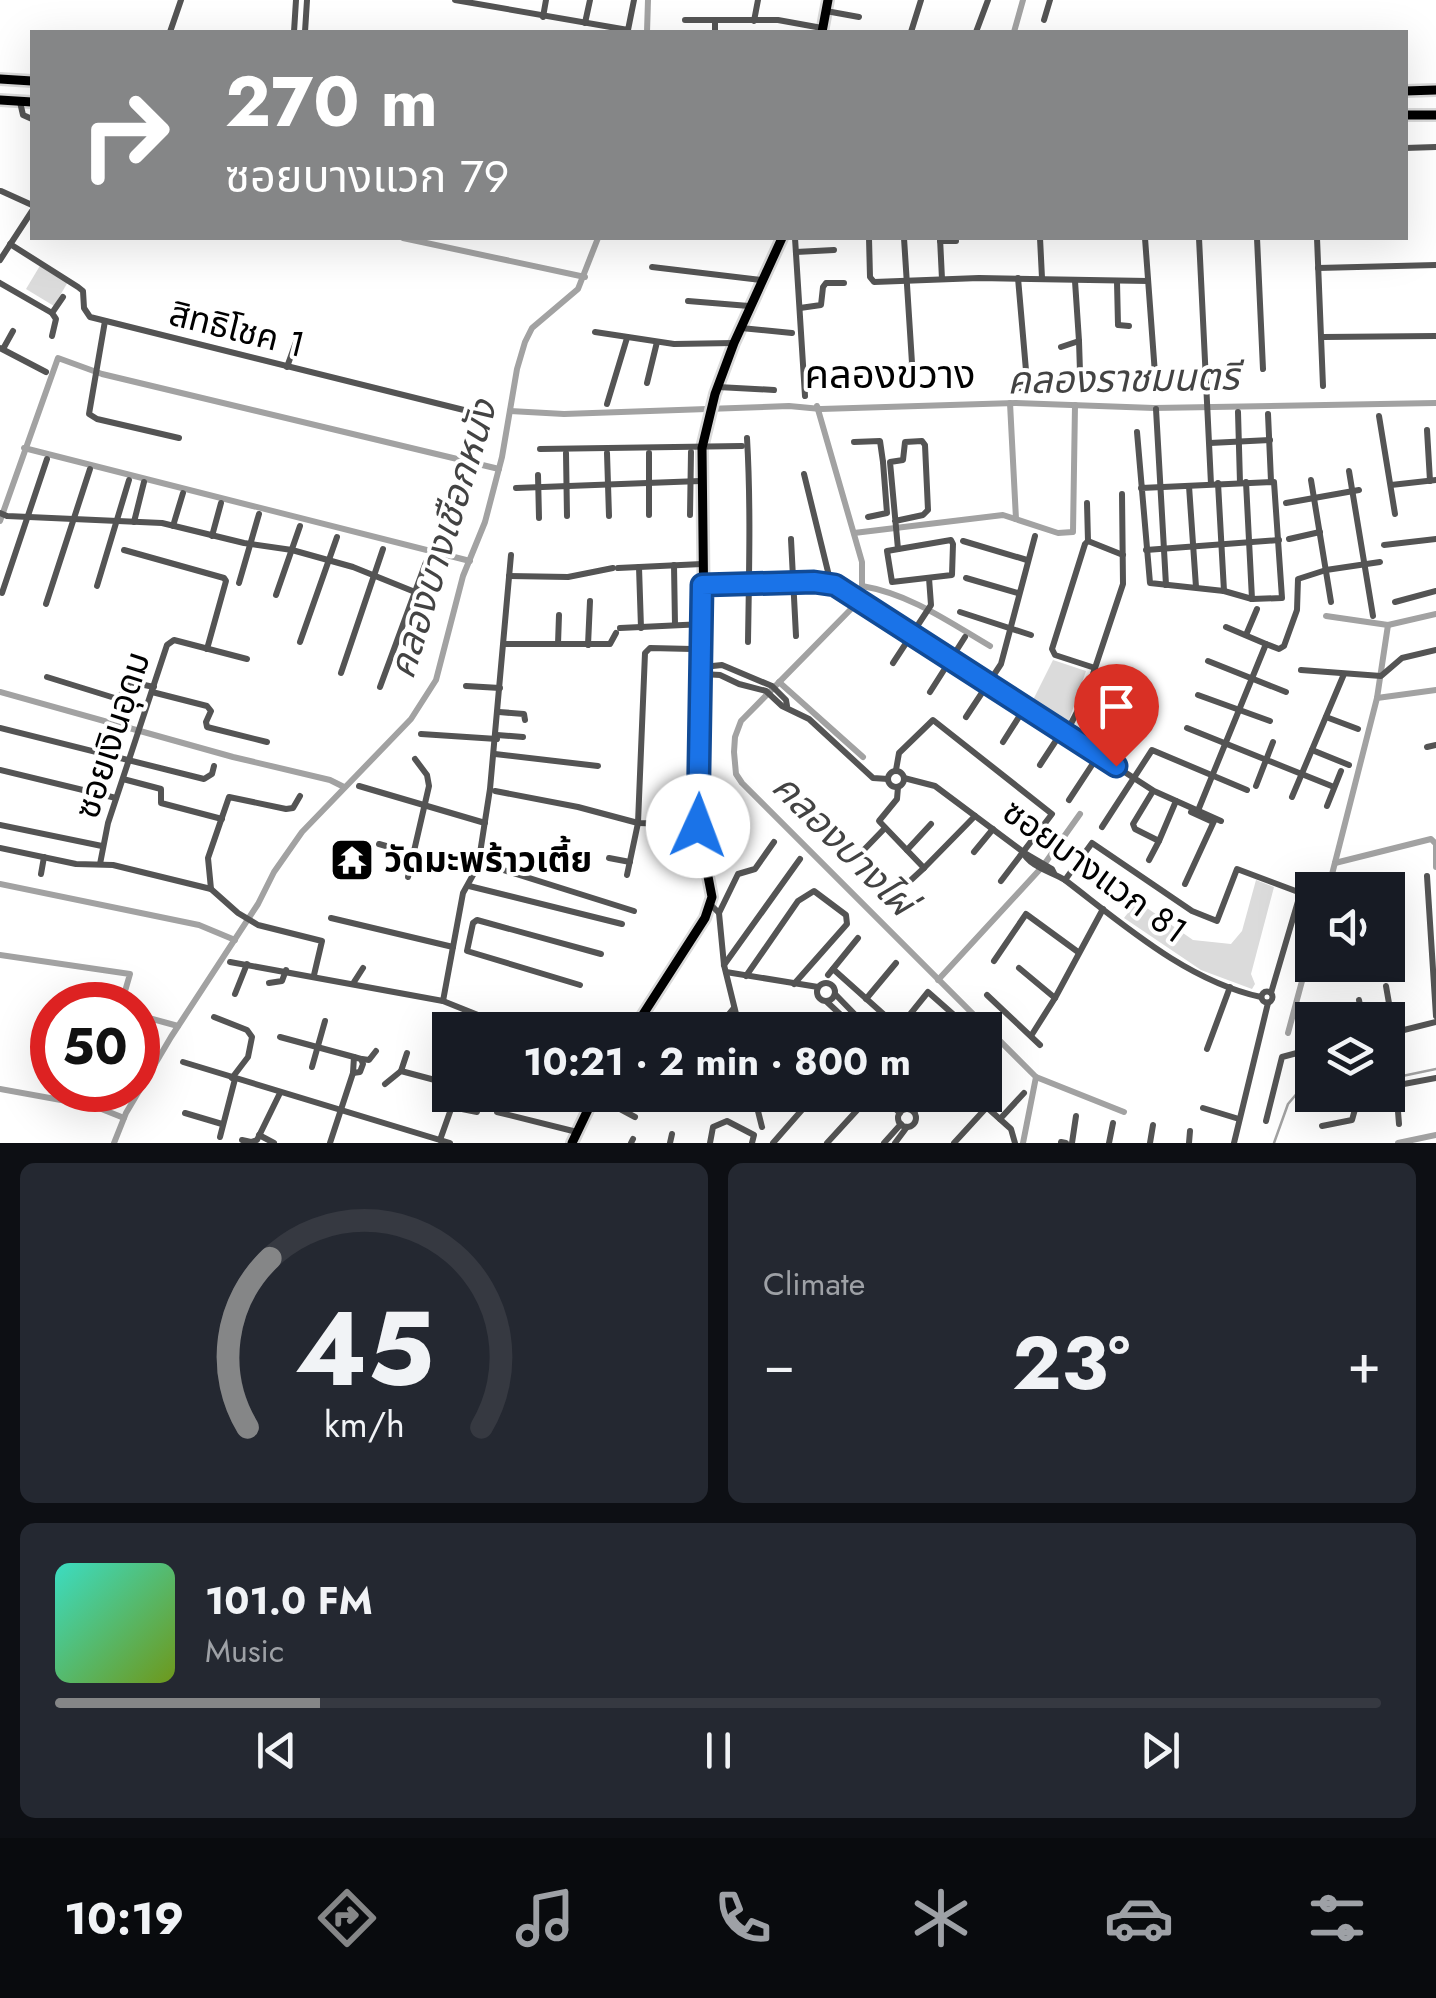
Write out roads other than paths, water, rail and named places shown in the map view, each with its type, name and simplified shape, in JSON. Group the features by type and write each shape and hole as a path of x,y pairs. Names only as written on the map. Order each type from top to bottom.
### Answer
{"main road":[{"path":"822,30 827,6"},
{"path":"0,78 30,81"},
{"path":"1408,90 1436,90"},
{"path":"0,100 30,102"},
{"path":"1408,116 1436,115"},
{"path":"645,1012 715,909 698,826 704,624 695,481 717,390 740,327 781,240"},
{"path":"572,1143 586,1112"}],"street":[{"path":"171,30 181,0"},
{"path":"294,30 296,0"},
{"path":"306,30 308,0"},
{"path":"455,0 501,4 543,17 628,30 634,0"},
{"path":"543,17 546,0"},
{"path":"585,24 590,0"},
{"path":"754,21 758,0"},
{"path":"912,30 921,0"},
{"path":"977,30 988,0"},
{"path":"1044,20 1050,0"},
{"path":"827,6 859,17"},
{"path":"684,20 778,20 822,30"},
{"path":"715,21 715,30"},
{"path":"20,102 23,115 30,118"},
{"path":"1408,148 1436,147"},
{"path":"1,191 30,207"},
{"path":"0,260 30,211"},
{"path":"795,240 805,396"},
{"path":"868,240 871,280 1148,281"},
{"path":"894,369 909,368 912,362 904,240"},
{"path":"942,279 940,240 956,242"},
{"path":"1040,240 1042,278"},
{"path":"1145,240 1155,374"},
{"path":"1199,240 1206,391 1224,591"},
{"path":"1258,240 1263,368"},
{"path":"1317,240 1324,386"},
{"path":"6,245 78,287 83,292 86,314 106,320 89,414 96,419 179,438"},
{"path":"796,252 834,250"},
{"path":"1318,268 1436,265"},
{"path":"652,267 762,280"},
{"path":"1013,389 1027,387 1028,382 1018,278"},
{"path":"1075,281 1080,372"},
{"path":"800,308 821,305 822,287 826,283 844,282"},
{"path":"1117,282 1118,325 1128,326"},
{"path":"0,283 52,313 56,319 52,336"},
{"path":"52,313 63,297"},
{"path":"688,301 749,306"},
{"name":"สิทธิโชค 1","path":"106,320 484,414"},
{"path":"740,327 792,334"},
{"path":"0,359 13,331"},
{"path":"595,332 657,342 734,343"},
{"path":"1323,338 1436,336"},
{"path":"607,404 627,338"},
{"path":"1061,346 1079,341"},
{"path":"287,368 296,342"},
{"path":"647,382 657,342"},
{"path":"3,349 46,372"},
{"path":"717,390 774,390"},
{"path":"1156,409 1166,585"},
{"path":"1238,412 1252,598"},
{"path":"1268,414 1271,481"},
{"path":"1379,416 1395,514"},
{"path":"1392,484 1433,481 1426,430"},
{"path":"1137,432 1141,488 1146,550 1148,582 1252,598 1282,598 1276,484 1271,481 1141,488"},
{"path":"747,438 748,642"},
{"path":"886,462 903,460 907,440 924,443 928,510 896,525"},
{"path":"1210,443 1270,440"},
{"path":"854,442 880,441 898,549"},
{"path":"540,450 742,446"},
{"path":"690,452 695,481 690,514"},
{"path":"566,453 567,516"},
{"path":"607,453 613,484 609,516"},
{"path":"649,453 650,515"},
{"path":"2,593 47,458"},
{"path":"868,517 887,513 886,462"},
{"path":"46,604 90,469"},
{"path":"1349,471 1373,616"},
{"path":"804,474 831,584"},
{"path":"538,475 539,518"},
{"path":"97,586 129,480"},
{"path":"1311,480 1332,602"},
{"path":"516,488 695,481"},
{"path":"134,522 144,482"},
{"path":"1189,486 1196,587"},
{"path":"1286,502 1355,491"},
{"path":"173,526 183,493"},
{"path":"1040,765 1082,703 1123,584 1122,494"},
{"path":"1086,503 1088,541 1082,548 1052,649 1055,655 1096,668"},
{"path":"212,536 221,504"},
{"path":"238,583 259,514"},
{"path":"4,515 173,526 292,550 415,592"},
{"path":"276,595 300,526"},
{"path":"1289,539 1320,532"},
{"path":"966,717 1001,664 1035,536"},
{"path":"300,642 337,537"},
{"path":"1384,545 1436,538"},
{"path":"792,539 796,636"},
{"path":"964,540 1028,560"},
{"path":"1146,550 1279,540"},
{"path":"1088,541 1123,556"},
{"path":"953,542 954,573 892,582 886,553 898,549 953,542"},
{"path":"341,674 384,549"},
{"path":"124,550 224,578 207,650"},
{"path":"443,1000 463,893 470,886 478,862 485,824 497,737 511,555"},
{"path":"380,686 426,562"},
{"path":"1226,627 1279,649 1284,646 1297,610 1298,579 1326,570 1380,562"},
{"path":"509,576 568,577 616,568 702,564"},
{"path":"674,565 675,626"},
{"path":"639,567 641,628"},
{"path":"893,663 931,605 929,578"},
{"path":"966,578 1018,593"},
{"path":"703,588 831,584 1153,792 1217,820 1185,884"},
{"path":"794,585 830,590 857,602"},
{"path":"1395,602 1436,591"},
{"path":"588,645 590,602"},
{"path":"1246,635 1257,608"},
{"path":"960,612 1031,635"},
{"path":"558,644 559,614"},
{"path":"503,644 610,644 618,631 704,624"},
{"path":"930,692 965,637"},
{"name":"ซอยเงินอุดม","path":"100,864 116,798 170,642 248,660"},
{"path":"1197,812 1266,644"},
{"path":"627,875 638,823 646,649 692,649"},
{"path":"1301,670 1378,676 1402,658 1436,650"},
{"path":"1208,661 1286,692"},
{"path":"703,670 722,665 752,681 772,686 787,706"},
{"path":"703,670 761,690 809,718 873,778 888,779"},
{"path":"1292,798 1344,674"},
{"path":"47,677 118,699 130,682 207,706 207,727 268,742"},
{"path":"466,686 500,688"},
{"path":"1198,695 1270,721"},
{"path":"1003,742 1025,709"},
{"path":"498,712 524,714 525,720"},
{"path":"1326,717 1358,729"},
{"path":"888,779 896,770 899,753 933,720 1052,814 1001,881"},
{"path":"0,728 204,779 212,774 214,766"},
{"path":"1188,728 1334,787"},
{"path":"1069,800 1115,730"},
{"path":"420,734 523,737"},
{"path":"1256,786 1273,742"},
{"path":"1102,827 1152,750 1246,790"},
{"path":"1312,750 1345,768 1327,806"},
{"path":"495,754 598,766"},
{"path":"408,876 429,780 415,759"},
{"path":"0,770 116,798"},
{"path":"896,770 904,778 898,786 897,800 879,821 924,868"},
{"name":"ซอยบางแวก 81","path":"904,778 935,786 1188,969 1265,1000"},
{"path":"123,779 160,789 161,803 222,819"},
{"path":"888,779 898,786"},
{"path":"360,786 485,824"},
{"path":"495,791 638,823 698,826"},
{"path":"1153,792 1134,824 1159,840"},
{"path":"211,889 208,858 232,796 286,809 293,808 300,796"},
{"path":"1149,860 1176,803"},
{"path":"911,880 975,816"},
{"path":"907,850 931,824"},
{"path":"0,825 102,846"},
{"path":"857,856 886,828"},
{"path":"974,852 993,829"},
{"path":"736,1012 715,909 738,874 755,869 774,842"},
{"path":"1065,880 1092,843 1192,911 1216,921 1238,870 1295,890"},
{"path":"379,844 414,854"},
{"path":"0,848 100,864 211,889 258,925 320,938 322,946 314,975"},
{"path":"40,874 44,857"},
{"path":"608,858 630,862"},
{"path":"725,968 800,859"},
{"path":"478,862 634,911"},
{"path":"1405,1029 1436,1019 1427,876"},
{"path":"470,886 622,924"},
{"path":"746,976 798,901 814,891 846,916 847,924 794,984"},
{"path":"1031,1036 1102,909"},
{"path":"1234,1143 1266,992 1270,993 1295,912"},
{"path":"994,962 1026,914 1078,952"},
{"path":"331,918 453,944 468,943"},
{"path":"580,985 467,952 473,922 601,954"},
{"path":"858,938 830,972 881,1012"},
{"path":"230,962 443,1000 471,1012"},
{"path":"866,998 896,962"},
{"path":"235,994 246,964"},
{"path":"353,982 363,968"},
{"path":"725,968 746,976 794,984 829,984 854,1012"},
{"path":"1019,968 1055,998"},
{"path":"269,983 282,982 286,970"},
{"path":"1386,986 1388,1002"},
{"path":"818,987 817,996 838,1012"},
{"path":"1208,1049 1230,987"},
{"path":"913,1012 928,992 951,1012"},
{"path":"826,1001 834,994"},
{"path":"987,996 1040,1045"},
{"path":"732,1012 735,1008"},
{"path":"214,1017 247,1030 252,1037 248,1056 233,1078 220,1137"},
{"path":"312,1068 325,1021"},
{"path":"280,1036 369,1060 376,1051"},
{"path":"385,1084 402,1071 407,1053"},
{"path":"1266,1121 1282,1057 1295,1053"},
{"path":"330,1143 357,1058"},
{"path":"183,1062 450,1143"},
{"path":"402,1071 432,1079"},
{"path":"1405,1084 1436,1078"},
{"path":"242,1140 252,1142 259,1136 280,1092"},
{"path":"1000,1119 1024,1092"},
{"path":"1203,1108 1239,1119"},
{"path":"440,1140 450,1112"},
{"path":"497,1112 576,1132"},
{"path":"625,1112 635,1117"},
{"path":"758,1112 762,1127"},
{"path":"773,1143 800,1112"},
{"path":"826,1143 856,1112"},
{"path":"884,1143 904,1126 915,1124 914,1112"},
{"path":"954,1143 982,1112"},
{"path":"992,1112 1015,1135 1015,1143"},
{"path":"1322,1126 1352,1120 1354,1112"},
{"path":"1396,1112 1398,1124"},
{"path":"186,1113 222,1124"},
{"path":"895,1143 904,1126 900,1113"},
{"path":"1066,1143 1076,1116"},
{"path":"710,1143 713,1127 727,1121 754,1135 752,1143"},
{"path":"1109,1143 1113,1123"},
{"path":"1150,1143 1153,1125"},
{"path":"1188,1143 1190,1131"},
{"path":"259,1136 274,1143"}],"waterway":[{"name":"คลองบางเชือกหนัง","path":"647,30 648,0"},
{"path":"1015,30 1023,0"},
{"path":"412,240 585,277"},
{"name":"คลองบางเชือกหนัง","path":"114,1143 126,1113 258,904 274,872 302,832 411,719 436,680 463,576 485,522 525,342 532,328 578,289 597,240"},
{"path":"0,521 58,358 102,374 499,469"},
{"path":"1010,403 1016,519"},
{"name":"คลองราชมนตรี","path":"510,411 564,414 1015,403 1154,408 1436,403"},
{"path":"854,533 1003,515 1058,533 1073,532 1075,405"},
{"name":"คลองบางไผ่","path":"817,406 862,562 862,591 855,605 741,721 735,737 736,774 1036,1077 1023,1143"},
{"path":"24,448 470,561"},
{"path":"862,586 913,602 990,646"},
{"path":"1326,616 1388,625 1436,614"},
{"path":"1333,872 1377,698 1388,625"},
{"path":"779,682 863,757"},
{"path":"1377,698 1436,690"},
{"path":"0,692 330,780 344,787"},
{"path":"938,980 1043,866 1080,814"},
{"path":"1335,863 1431,839 1436,844 1436,867"},
{"path":"0,884 199,925 235,940"},
{"path":"0,955 130,974 128,982"},
{"path":"1288,1033 1302,982"},
{"path":"160,1021 178,1026"},
{"path":"1405,1075 1436,1069"},
{"path":"1036,1077 1124,1112"},
{"path":"0,1089 94,1106 124,1118"},
{"path":"1274,1143 1288,1104 1295,1096"},
{"path":"1398,1143 1436,1135"}],"place":[{"name":"วัดมะพร้าวเตี้ย","path":"352,860"}],"district":[{"name":"คลองขวาง","path":"890,374"}]}
